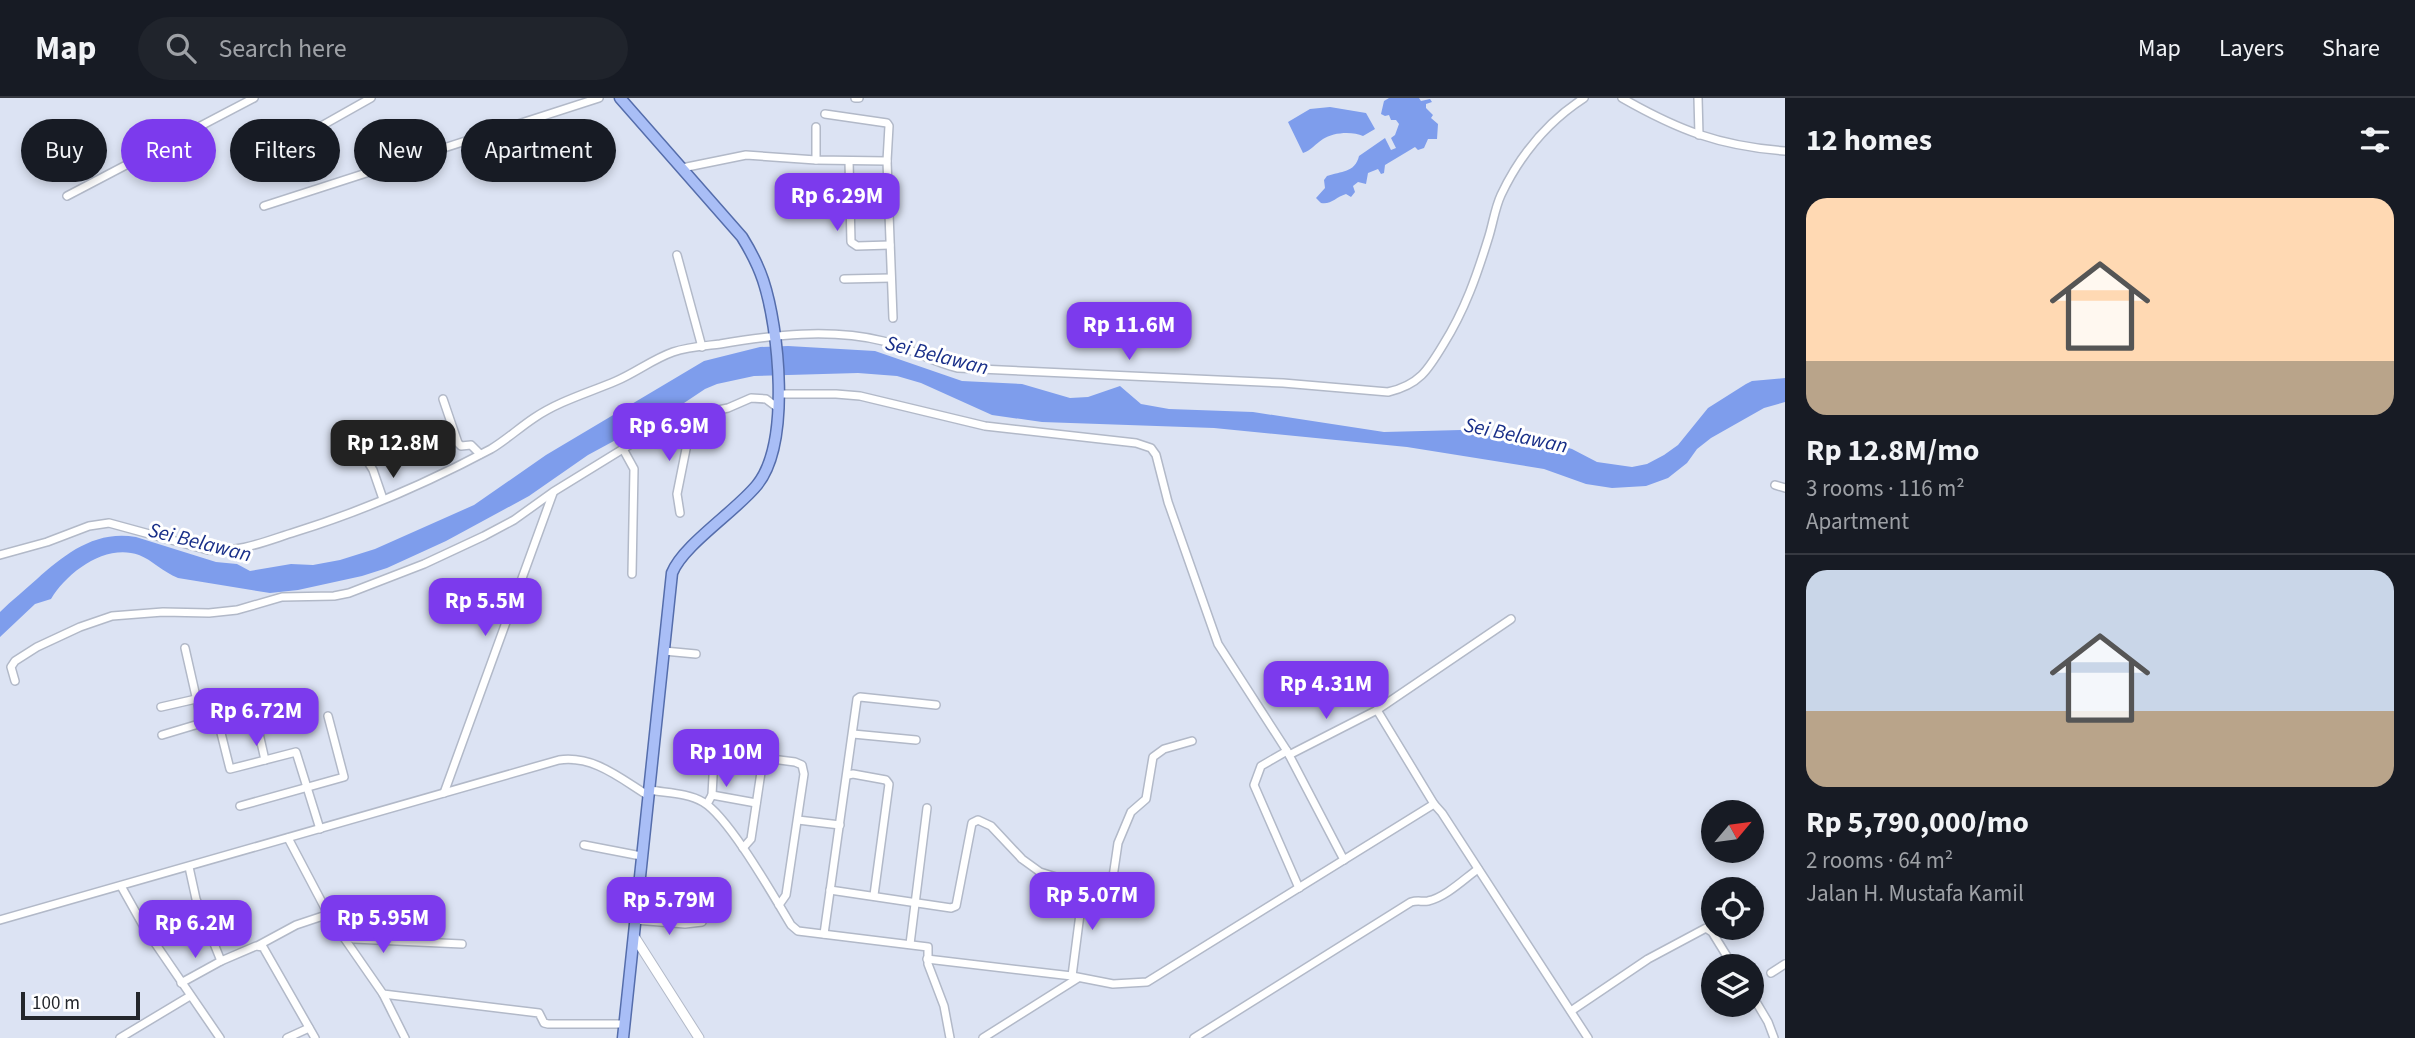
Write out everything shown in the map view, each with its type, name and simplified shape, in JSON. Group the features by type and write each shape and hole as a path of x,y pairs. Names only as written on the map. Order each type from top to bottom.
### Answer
{"main road":[{"path":"620,98 747,246 763,279 775,337 778,391 774,445 760,481 684,554 672,573 622,1038"}],"street":[{"path":"68,196 254,98"},
{"path":"334,119 371,98"},
{"path":"264,206 599,98"},
{"path":"0,555 47,542 89,526 109,523 208,550 233,551 317,525 414,487 492,448 534,418 566,401 617,381 663,356 702,346 775,337 817,333 854,335 898,345 957,368 1283,383 1388,392 1399,390 1427,371 1457,322 1476,279 1498,204 1526,153 1547,127 1565,110 1584,98"},
{"path":"1622,98 1663,122 1699,135 1734,146 1785,151"},
{"path":"1698,98 1699,135"},
{"path":"825,114 887,123 892,318"},
{"path":"816,127 816,160"},
{"path":"682,168 746,155 887,161"},
{"path":"849,160 851,242 857,246 890,245"},
{"path":"677,255 702,346"},
{"path":"845,279 891,278"},
{"path":"778,391 860,396 985,426 1136,443 1151,448 1218,644 1288,753 1343,860"},
{"path":"15,681 11,667 15,661 37,647 97,620 133,613 209,613 237,610 282,597 343,595 424,564 514,520 553,492 660,425 694,414 728,408 751,398 766,399 778,408"},
{"path":"443,399 458,443 461,446 471,445 480,454"},
{"path":"680,513 677,494 694,414"},
{"path":"622,449 634,469 632,574"},
{"path":"368,462 383,499"},
{"path":"1775,485 1785,488"},
{"path":"444,793 553,492"},
{"path":"1299,888 1254,785 1261,766 1377,710 1511,619"},
{"path":"185,648 202,723"},
{"path":"664,651 696,654"},
{"path":"824,934 858,698 936,705"},
{"path":"162,707 196,699"},
{"path":"253,707 265,760"},
{"path":"1377,710 1434,804 1588,1038"},
{"path":"240,806 344,777 328,716"},
{"path":"162,735 218,721 230,769 296,752 320,829"},
{"path":"853,734 916,740"},
{"path":"830,890 951,908 956,906 972,823 975,820 991,826 1022,859 1040,872 1084,883 1107,883 1113,877 1122,832 1131,812 1146,799 1153,757 1164,749 1192,741"},
{"path":"706,804 712,795 716,756 726,754 802,765 804,774 786,895 779,905"},
{"path":"0,920 559,760 575,758 596,764 650,793 691,797 706,804 743,848 798,931 928,947 927,959 944,1006 950,1038"},
{"path":"743,848 751,839 763,759"},
{"path":"848,775 886,780 889,784 874,895"},
{"path":"712,795 756,803"},
{"path":"927,959 1076,977 1112,984 1147,982 1434,804"},
{"path":"910,944 927,808"},
{"path":"798,820 840,825"},
{"path":"288,838 327,912 326,915 383,994 405,1038"},
{"path":"584,845 641,856"},
{"path":"189,867 197,899 221,961"},
{"path":"1194,1038 1411,902 1427,901 1439,896 1478,869"},
{"path":"1076,977 1084,883"},
{"path":"121,886 144,927 220,1038"},
{"path":"181,982 296,925 326,915"},
{"path":"635,920 685,924 702,922"},
{"path":"1571,1011 1648,959 1706,928 1712,932 1726,954"},
{"path":"340,932 354,939 462,944"},
{"path":"634,936 699,1038"},
{"path":"259,945 263,947 316,1038"},
{"path":"1771,973 1785,964"},
{"path":"983,1038 1076,977"},
{"path":"383,994 539,1013 545,1023 624,1024"},
{"path":"120,1038 190,996"},
{"path":"1764,1015 1774,1038"},
{"path":"287,1038 309,1028"}],"water":[{"path":"1389,98 1419,98 1421,101 1430,99 1432,102 1426,104 1426,108 1438,124 1437,139 1428,139 1424,148 1418,150 1415,147 1385,165 1384,173 1381,174 1378,169 1368,173 1366,184 1358,182 1353,186 1355,192 1351,197 1346,194 1331,202 1321,203 1316,198 1325,188 1324,180 1327,176 1351,168 1359,156 1385,138 1391,150 1396,148 1391,138 1399,124 1396,120 1391,120 1389,115 1381,114 1384,101"},
{"path":"1330,107 1366,113 1375,129 1363,136 1349,133 1332,135 1303,153 1288,122 1310,109"},
{"name":"Sei Belawan","path":"760,347 875,351 962,381 1022,384 1070,398 1088,397 1120,386 1141,404 1169,409 1253,412 1384,432 1461,430 1510,440 1552,443 1572,449 1597,462 1632,467 1647,464 1678,445 1708,408 1752,381 1785,378 1785,402 1764,408 1711,438 1668,478 1646,486 1612,488 1586,484 1544,469 1407,447 1214,428 1042,422 992,415 921,383 897,376 858,373 754,376 705,389 588,455 529,496 446,541 387,568 298,590 270,593 178,578 139,555 114,553 89,562 77,570 51,599 35,604 0,637 0,612 59,561 94,541 107,537 136,537 216,562 237,564 250,571 340,560 375,549 474,505 546,455 704,361"}]}
